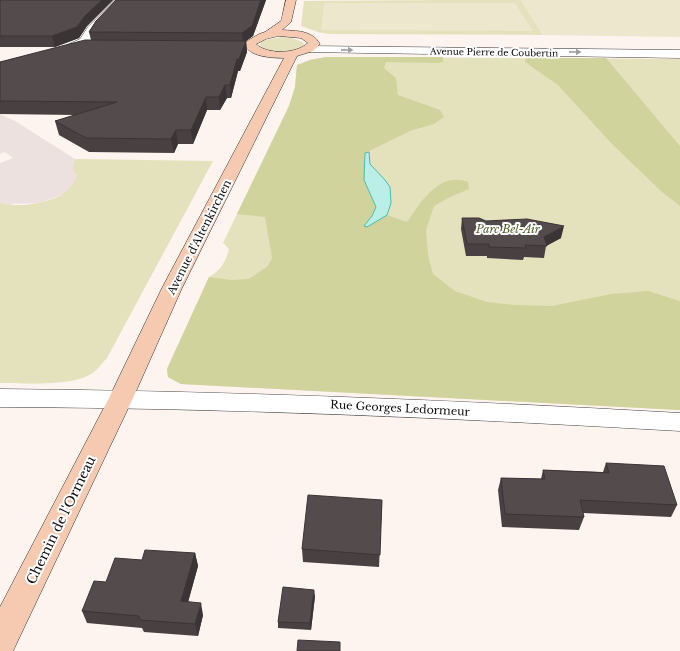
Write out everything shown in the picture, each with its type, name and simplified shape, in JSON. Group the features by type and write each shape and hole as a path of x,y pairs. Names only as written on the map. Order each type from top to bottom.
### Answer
{"street":[{"path":"66,49 94,40 92,29 121,0"},
{"path":"291,0 286,22 269,34 257,38 245,45 264,53 292,54 314,42"},
{"path":"286,22 298,34 314,42"},
{"path":"269,34 298,34"},
{"name":"Avenue Pierre de Coubertin","path":"314,42 680,54"},
{"path":"264,53 279,78"},
{"name":"Avenue d'Altenkirchen","path":"121,398 172,288 238,162 292,54"},
{"name":"Rue Georges Ledormeur","path":"0,398 121,398 287,403 680,422"},
{"name":"Chemin de l'Ormeau","path":"0,641 121,398"}],"green space":[{"path":"521,0 543,35 328,34 301,26 304,1"},
{"path":"282,37 303,42 304,45 289,52 276,52 260,45 261,42 266,40"},
{"name":"Parc Bel-Air","path":"326,57 680,59 680,410 181,384 168,377 167,369 209,277 220,269 226,258 229,249 223,243 289,106 295,87 297,65 310,60"},
{"path":"326,57 443,57 443,62 439,63 386,62 384,68 396,78 398,95 440,110 444,117 434,124 410,131 365,153 364,180 376,207 372,216 364,226 367,227 387,215 407,222 418,205 440,184 458,180 468,182 469,189 434,206 426,230 428,255 433,274 455,291 487,302 514,305 552,306 611,294 648,291 680,301 680,410 181,384 168,377 167,369 209,277 231,280 249,279 268,266 272,258 265,217 237,214 289,106 295,87 297,65 310,60"},
{"path":"526,58 606,58 680,146 680,206 662,192 611,143 558,85 525,62"},
{"path":"75,159 213,161 107,358 98,369 85,377 62,382 0,383 0,202 23,205 39,203 62,195"}],"shaded area":[{"path":"521,0 680,0 680,37 543,35"},
{"path":"324,3 515,3 533,31 321,30"},
{"path":"0,114 15,121 75,159 72,169 77,175 71,187 62,195 38,203 6,204 0,202 0,163 13,158 5,152 0,154"}],"water":[{"path":"369,152 370,164 390,187 391,203 387,215 367,227 364,226 372,216 376,207 364,180 365,153"}],"building":[{"path":"0,0 102,0 85,16 77,27 52,36 0,36"},
{"path":"116,0 261,0 252,26 242,33 89,32 96,21"},
{"path":"85,40 246,41 239,59 237,59 230,85 225,85 219,97 206,97 191,130 176,130 171,139 86,138 55,121 117,102 0,101 0,62"},
{"path":"462,218 479,218 486,221 527,219 564,226 544,237 547,246 525,245 526,248 489,247 489,244 467,244"},
{"path":"606,463 664,466 677,505 580,500 584,517 505,514 501,478 545,479 543,470 609,473"},
{"path":"308,495 382,500 380,555 302,549"},
{"path":"145,550 195,553 181,601 201,603 195,624 140,620 139,616 82,611 94,581 106,582 115,558 142,560"},
{"path":"283,587 314,590 310,623 278,622"},
{"path":"298,640 340,642 340,651 297,651"}]}
